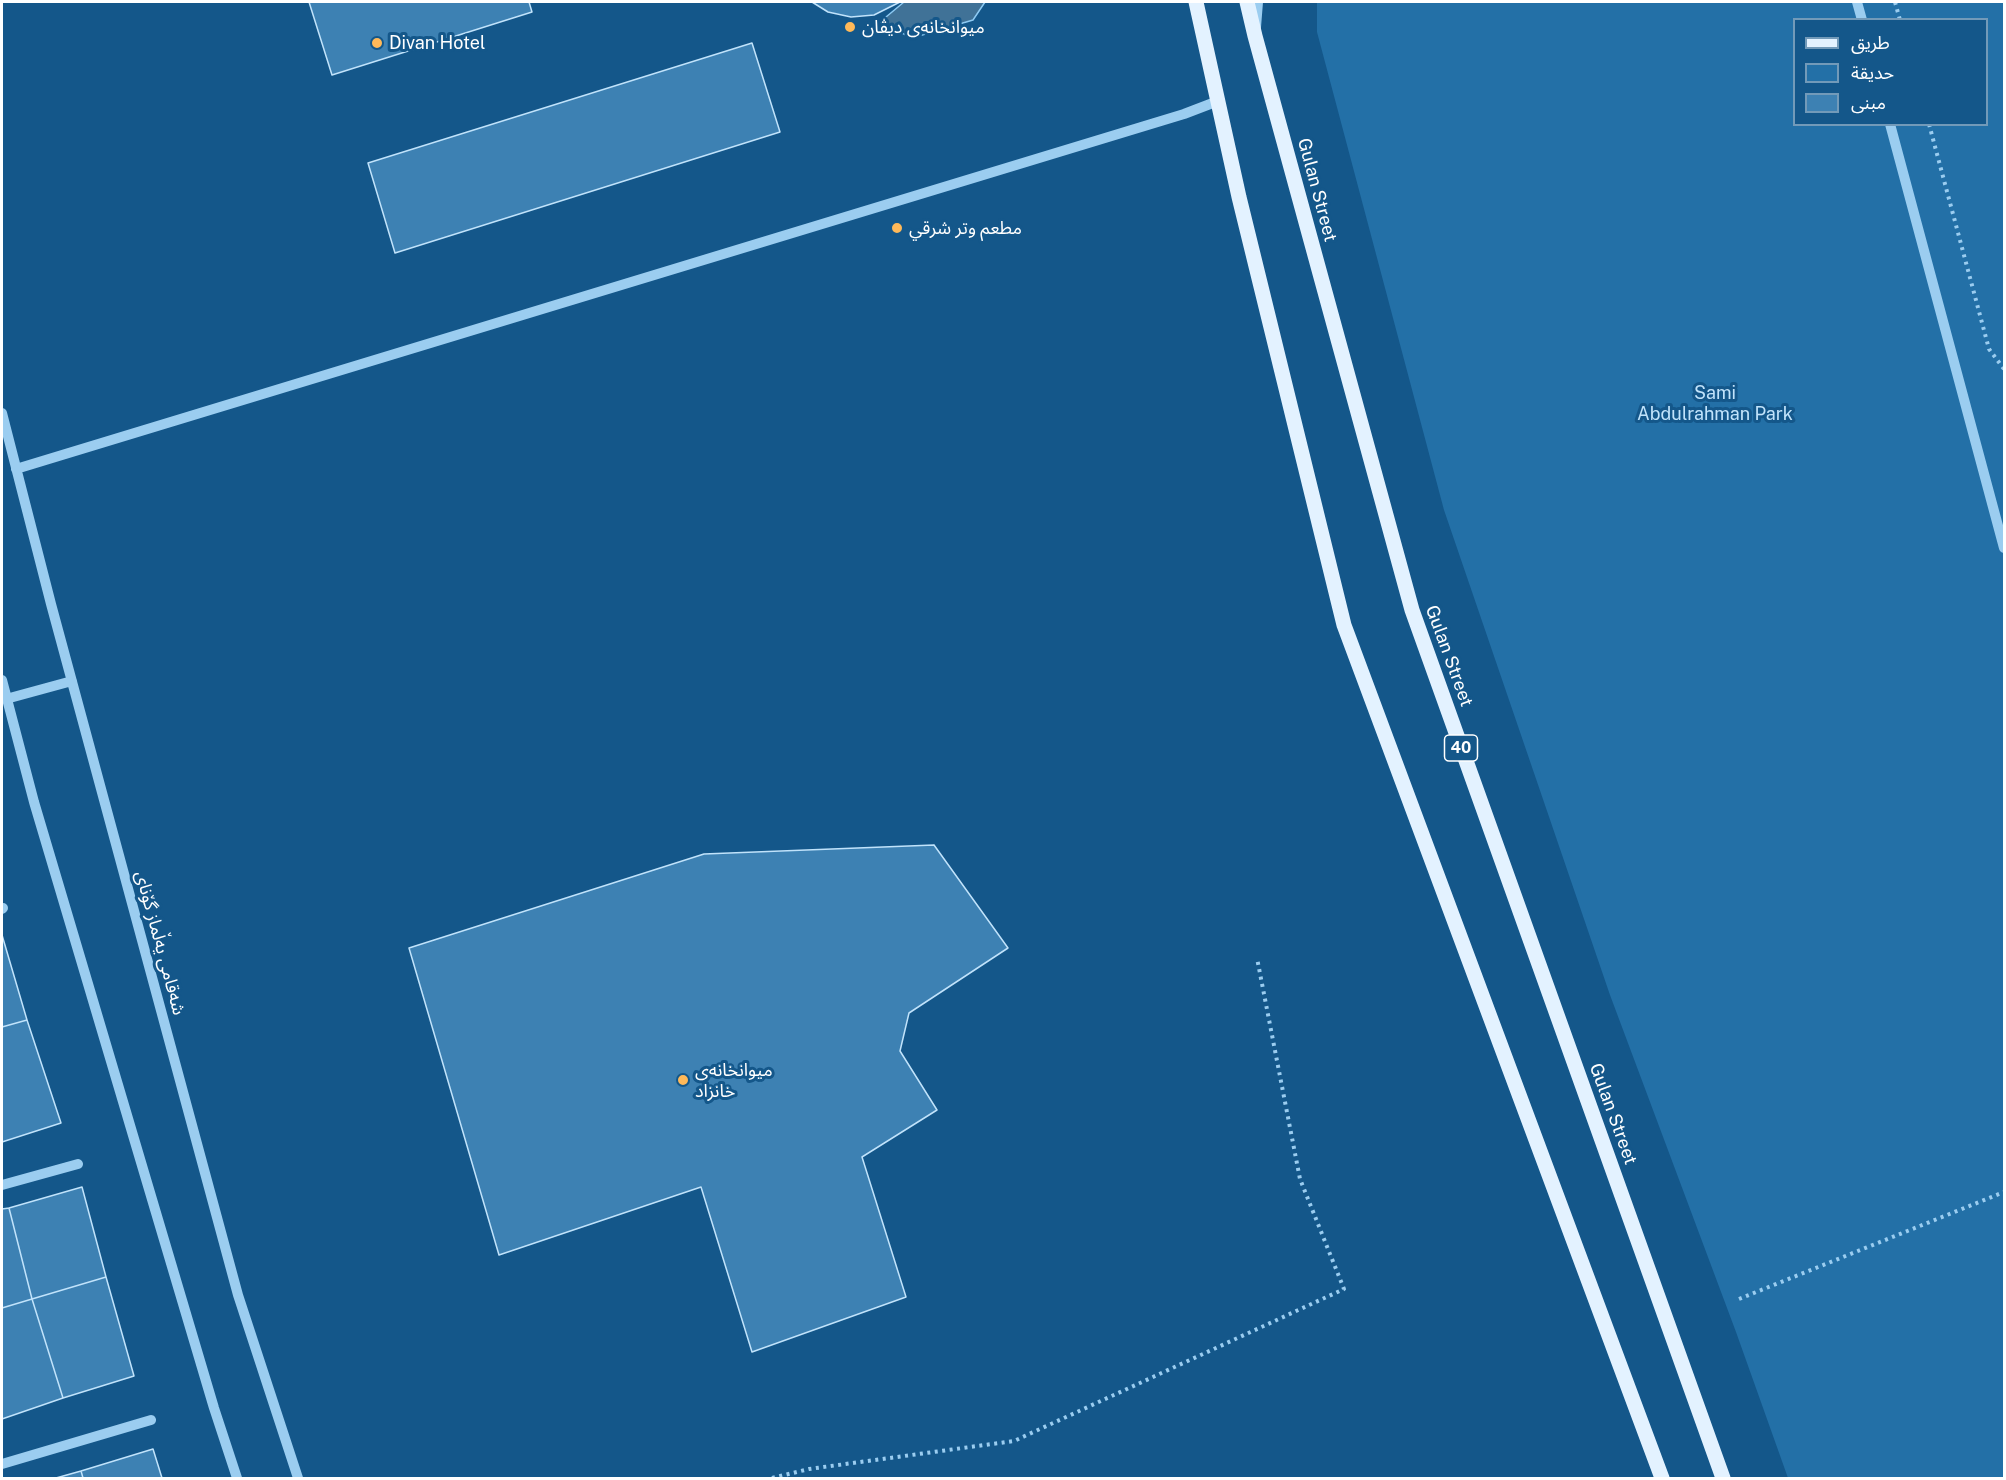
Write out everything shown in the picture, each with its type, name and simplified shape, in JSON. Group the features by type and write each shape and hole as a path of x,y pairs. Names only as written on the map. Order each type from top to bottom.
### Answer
{"main road":[{"path":"1197,2 1239,197 1344,625 1662,1479"},
{"name":"Gulan Street","path":"1247,2 1412,610 1723,1479"}],"street":[{"path":"1255,36 1258,2"},
{"path":"1857,2 1861,18"},
{"path":"16,469 1184,114 1218,101"},
{"path":"1891,126 2004,548"},
{"name":"شەقامی یەڵماز گۆنای","path":"2,413 238,1295 298,1479"},
{"path":"2,680 37,813 210,1397 237,1479"},
{"path":"6,699 72,681"},
{"path":"2,1185 78,1164"},
{"path":"2,1464 151,1420"}],"path":[{"path":"1895,2 1899,18"},
{"path":"1930,126 1989,349 2004,369"},
{"path":"772,1479 809,1468 1014,1442 1344,1289 1300,1179 1257,958"},
{"path":"1739,1299 2004,1192"}],"green space":[{"name":"Sami Abdulrahman Park","path":"1317,2 2004,2 2004,1478 1788,1478 1610,995 1444,510 1317,32"}],"shaded area":[{"path":"904,2 985,2 973,20 912,38 880,22"}],"building":[{"name":"Divan Hotel","path":"309,2 529,2 532,12 332,75"},
{"path":"812,2 900,2 874,15 851,17 828,12"},
{"path":"752,43 780,132 395,253 368,163"},
{"name":"میوانخانەی خانزاد","path":"934,845 1008,948 909,1013 900,1051 937,1110 862,1157 906,1297 752,1352 701,1187 499,1255 409,948 704,854"},
{"path":"2,935 27,1020 2,1027"},
{"path":"27,1020 61,1123 2,1142 2,1027"},
{"path":"82,1187 106,1277 32,1299 9,1208"},
{"path":"9,1208 32,1299 2,1308 2,1209"},
{"path":"106,1277 134,1376 63,1398 32,1299"},
{"path":"32,1299 63,1398 2,1419 2,1308"},
{"path":"153,1449 162,1478 83,1478 81,1471"},
{"path":"81,1471 83,1478 56,1478"}],"place":[{"name":"میوانخانەی دیڤان","path":"850,27"},
{"name":"Divan Hotel","path":"377,43"},
{"name":"مطعم وتر شرقي","path":"897,228"},
{"name":"میوانخانەی خانزاد","path":"683,1080"}]}
